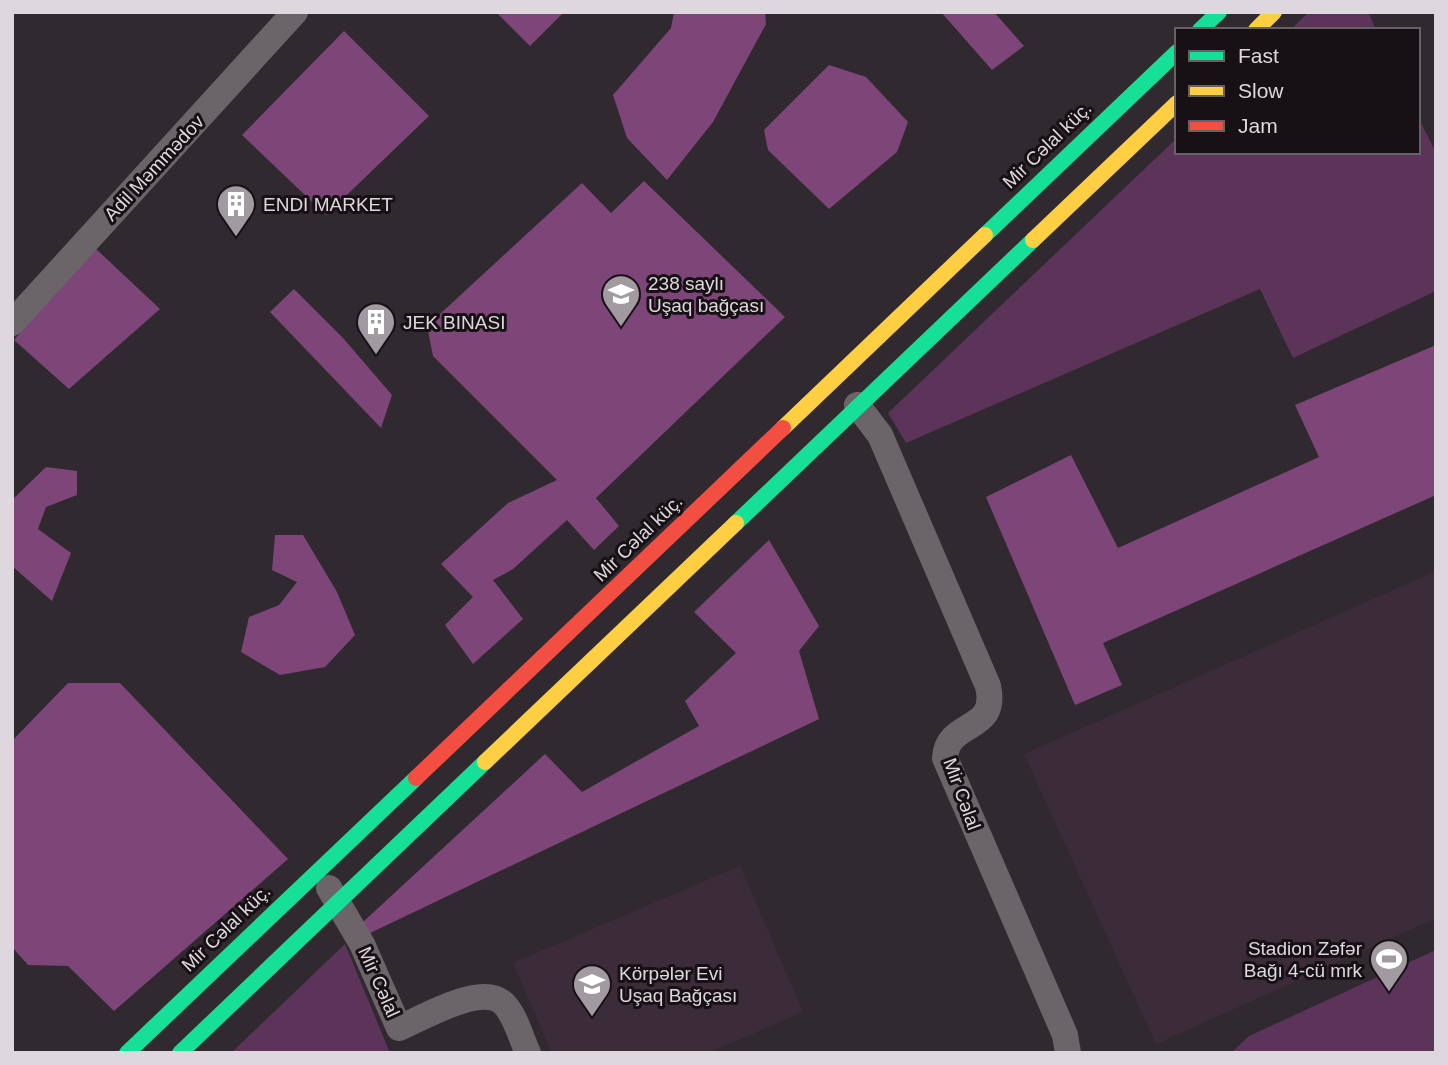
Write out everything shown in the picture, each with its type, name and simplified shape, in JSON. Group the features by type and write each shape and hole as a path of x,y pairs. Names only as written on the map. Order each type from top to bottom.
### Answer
{"street":[{"name":"Adil Məmmədov","path":"12,323 295,12"},
{"path":"1202,28 1219,12"},
{"path":"1258,28 1274,12"},
{"name":"Mir Cəlal küç.","path":"127,1053 317,869 543,660 836,374 1175,53"},
{"path":"180,1053 857,405 1175,105"},
{"name":"Mir Cəlal","path":"857,405 880,435 988,686 990,706 983,719 948,742 945,758 1068,1051"},
{"path":"317,869 338,901"},
{"name":"Mir Cəlal","path":"338,901 362,944 399,1028 468,999 494,997 504,1004 528,1053"}],"shaded area":[{"path":"496,12 564,12 530,46"},
{"path":"674,12 765,12 766,24 713,122 667,180 627,138 613,95 671,28"},
{"path":"941,12 994,12 1024,46 992,70"},
{"path":"1309,12 1368,12 1375,28 1292,28"},
{"path":"344,31 429,116 326,215 242,135"},
{"path":"829,65 866,77 908,122 897,152 829,209 768,150 764,130"},
{"path":"1420,121 1436,153 1436,291 1293,358 1260,289 906,443 888,413 1175,140 1175,154 1420,154"},
{"path":"644,181 785,317 596,498 619,526 594,550 567,520 513,569 493,580 523,619 473,664 445,625 473,597 441,564 508,503 557,480 433,356 427,326 582,183 611,213"},
{"path":"95,248 160,309 69,389 14,340"},
{"path":"294,289 343,338 392,395 381,428 270,312"},
{"path":"1436,345 1436,495 1103,643 1122,685 1075,705 986,497 1071,455 1118,548 1319,457 1295,405"},
{"path":"46,467 77,471 77,495 46,507 38,529 71,553 52,601 12,566 12,500"},
{"path":"275,535 303,535 337,592 355,635 325,667 280,675 241,652 249,617 279,605 297,582 272,570"},
{"path":"769,540 819,626 799,651 819,719 368,934 363,922 545,754 582,792 699,726 685,701 736,653 694,612"},
{"path":"1436,571 1436,918 1156,1044 1024,754"},
{"path":"68,683 120,683 288,859 114,1011 68,966 28,965 12,947 12,741"},
{"path":"740,866 803,1012 708,1053 552,1053 513,963"},
{"path":"345,944 390,1053 231,1053"},
{"name":"Stadion Zəfər Bağı 4-cü mrk","path":"1436,950 1436,1053 1231,1053 1249,1036"}],"traffic: fast":[{"path":"1202,28 1219,12"},
{"path":"985,235 1175,54"},
{"path":"736,523 1033,240"},
{"path":"180,1053 485,762"},
{"path":"127,1053 416,778"}],"traffic: slow":[{"path":"1258,28 1274,12"},
{"path":"1033,240 1175,105"},
{"path":"783,428 985,235"},
{"path":"485,762 736,523"}],"traffic: jam":[{"path":"416,778 783,428"}],"place":[{"name":"ENDI MARKET","path":"236,238"},
{"name":"238 saylı Uşaq bağçası","path":"621,328"},
{"name":"JEK BINASI","path":"376,356"},
{"name":"Stadion Zəfər Bağı 4-cü mrk","path":"1389,993"},
{"name":"Körpələr Evi Uşaq Bağçası","path":"592,1018"}]}
